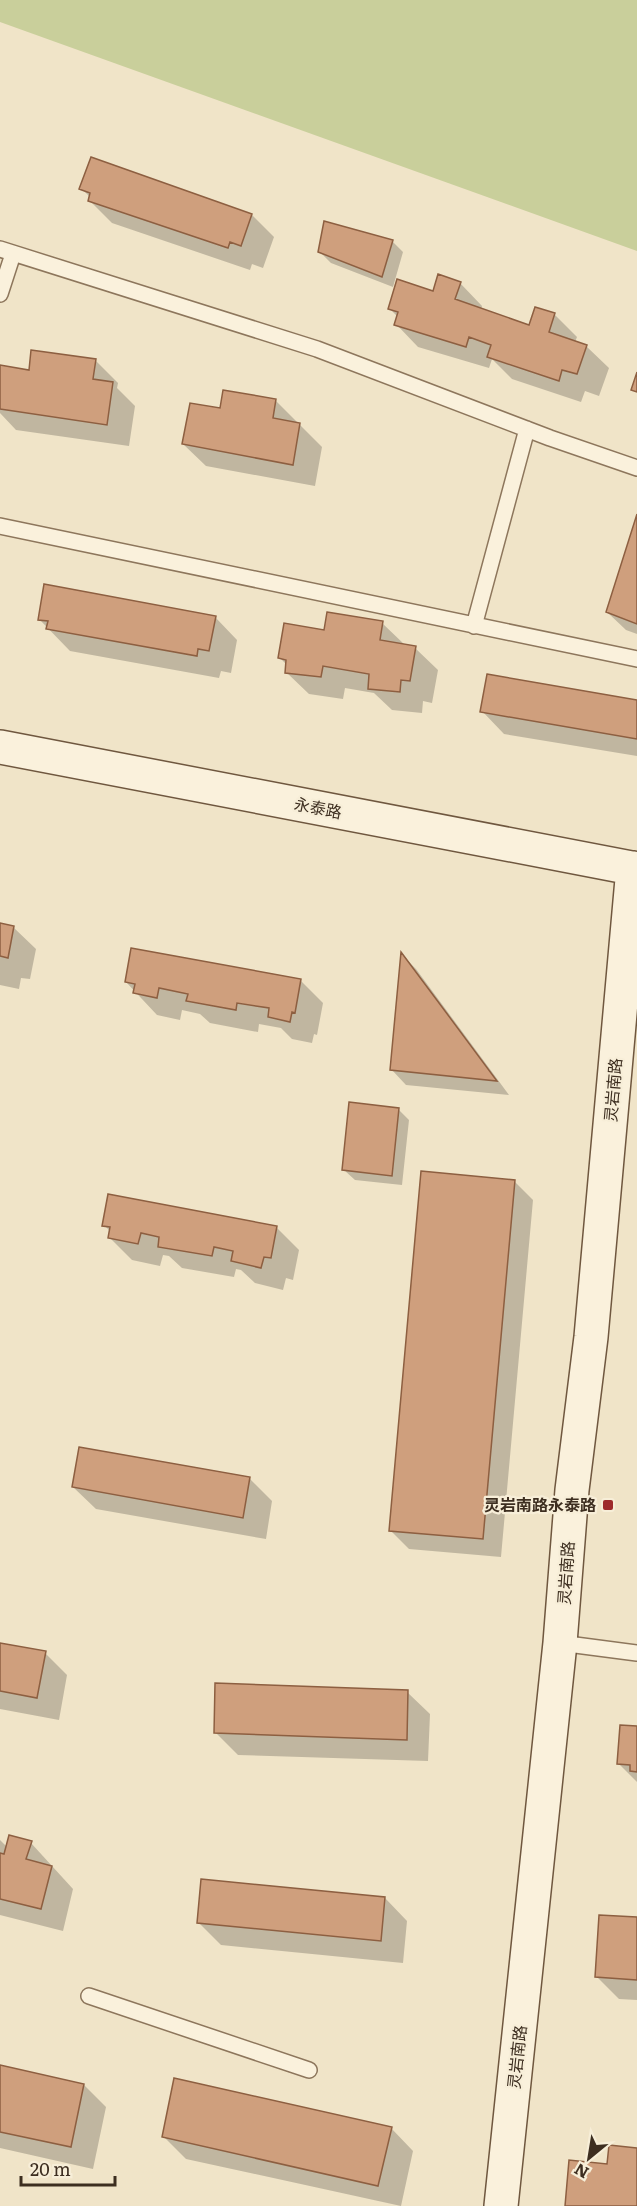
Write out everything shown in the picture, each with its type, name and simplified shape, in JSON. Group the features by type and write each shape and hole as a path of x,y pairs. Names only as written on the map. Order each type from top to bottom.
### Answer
{"street":[{"name":"永泰路","path":"0,747 635,868"},
{"name":"灵岩南路","path":"501,2206 560,1643 572,1490 591,1337 635,868"}],"lane":[{"path":"0,294 7,251 317,350 637,468"},
{"path":"474,626 527,429"},
{"path":"0,526 637,659"},
{"path":"560,1643 637,1653"},
{"path":"89,1996 309,2070"}],"green space":[{"path":"0,0 637,0 637,251 0,22"}],"building":[{"path":"91,157 252,214 241,246 230,242 228,248 88,201 90,193 79,189"},
{"path":"324,221 393,240 382,277 318,252"},
{"path":"438,274 461,282 455,299 529,325 535,307 555,313 549,332 587,345 577,374 562,370 559,381 487,357 491,345 469,337 466,347 394,325 398,312 388,309 397,279 433,291"},
{"path":"31,350 96,359 93,379 113,382 107,425 0,409 0,365 29,370"},
{"path":"637,372 637,392 631,390"},
{"path":"223,390 276,399 273,418 300,423 293,465 182,444 190,403 220,408"},
{"path":"637,514 637,624 606,612"},
{"path":"44,584 216,616 209,651 198,649 197,656 46,629 48,621 38,620"},
{"path":"327,612 383,621 380,640 416,646 410,681 401,680 400,692 368,689 369,674 323,666 321,677 285,673 286,660 278,658 284,623 324,630"},
{"path":"487,674 637,700 637,739 480,712"},
{"path":"0,923 14,926 8,958 0,956"},
{"path":"131,948 301,979 295,1013 292,1012 290,1022 268,1017 269,1008 237,1003 236,1010 186,1001 188,994 159,988 157,998 133,993 135,984 125,982"},
{"path":"401,952 445,1011 497,1081 390,1070"},
{"path":"349,1102 399,1108 392,1176 342,1170"},
{"path":"421,1171 515,1180 483,1539 389,1531"},
{"path":"108,1194 277,1226 271,1258 264,1257 261,1268 231,1261 233,1251 214,1247 212,1256 158,1247 159,1237 141,1233 138,1244 108,1238 110,1227 102,1226"},
{"path":"79,1447 250,1477 243,1518 72,1487"},
{"path":"0,1643 46,1651 37,1698 0,1691"},
{"path":"215,1683 408,1690 407,1740 214,1733"},
{"path":"620,1725 637,1726 637,1772 630,1771 630,1765 617,1764"},
{"path":"9,1835 32,1841 26,1859 52,1866 41,1909 0,1899 0,1853 4,1854"},
{"path":"201,1879 385,1897 381,1941 197,1923"},
{"path":"599,1915 637,1917 637,1980 595,1977"},
{"path":"0,2065 84,2084 71,2147 0,2132"},
{"path":"174,2078 392,2127 378,2186 162,2137"},
{"path":"609,2145 637,2148 637,2206 565,2206 569,2160 607,2164"}],"place":[{"name":"灵岩南路永泰路","path":"608,1505"}]}
